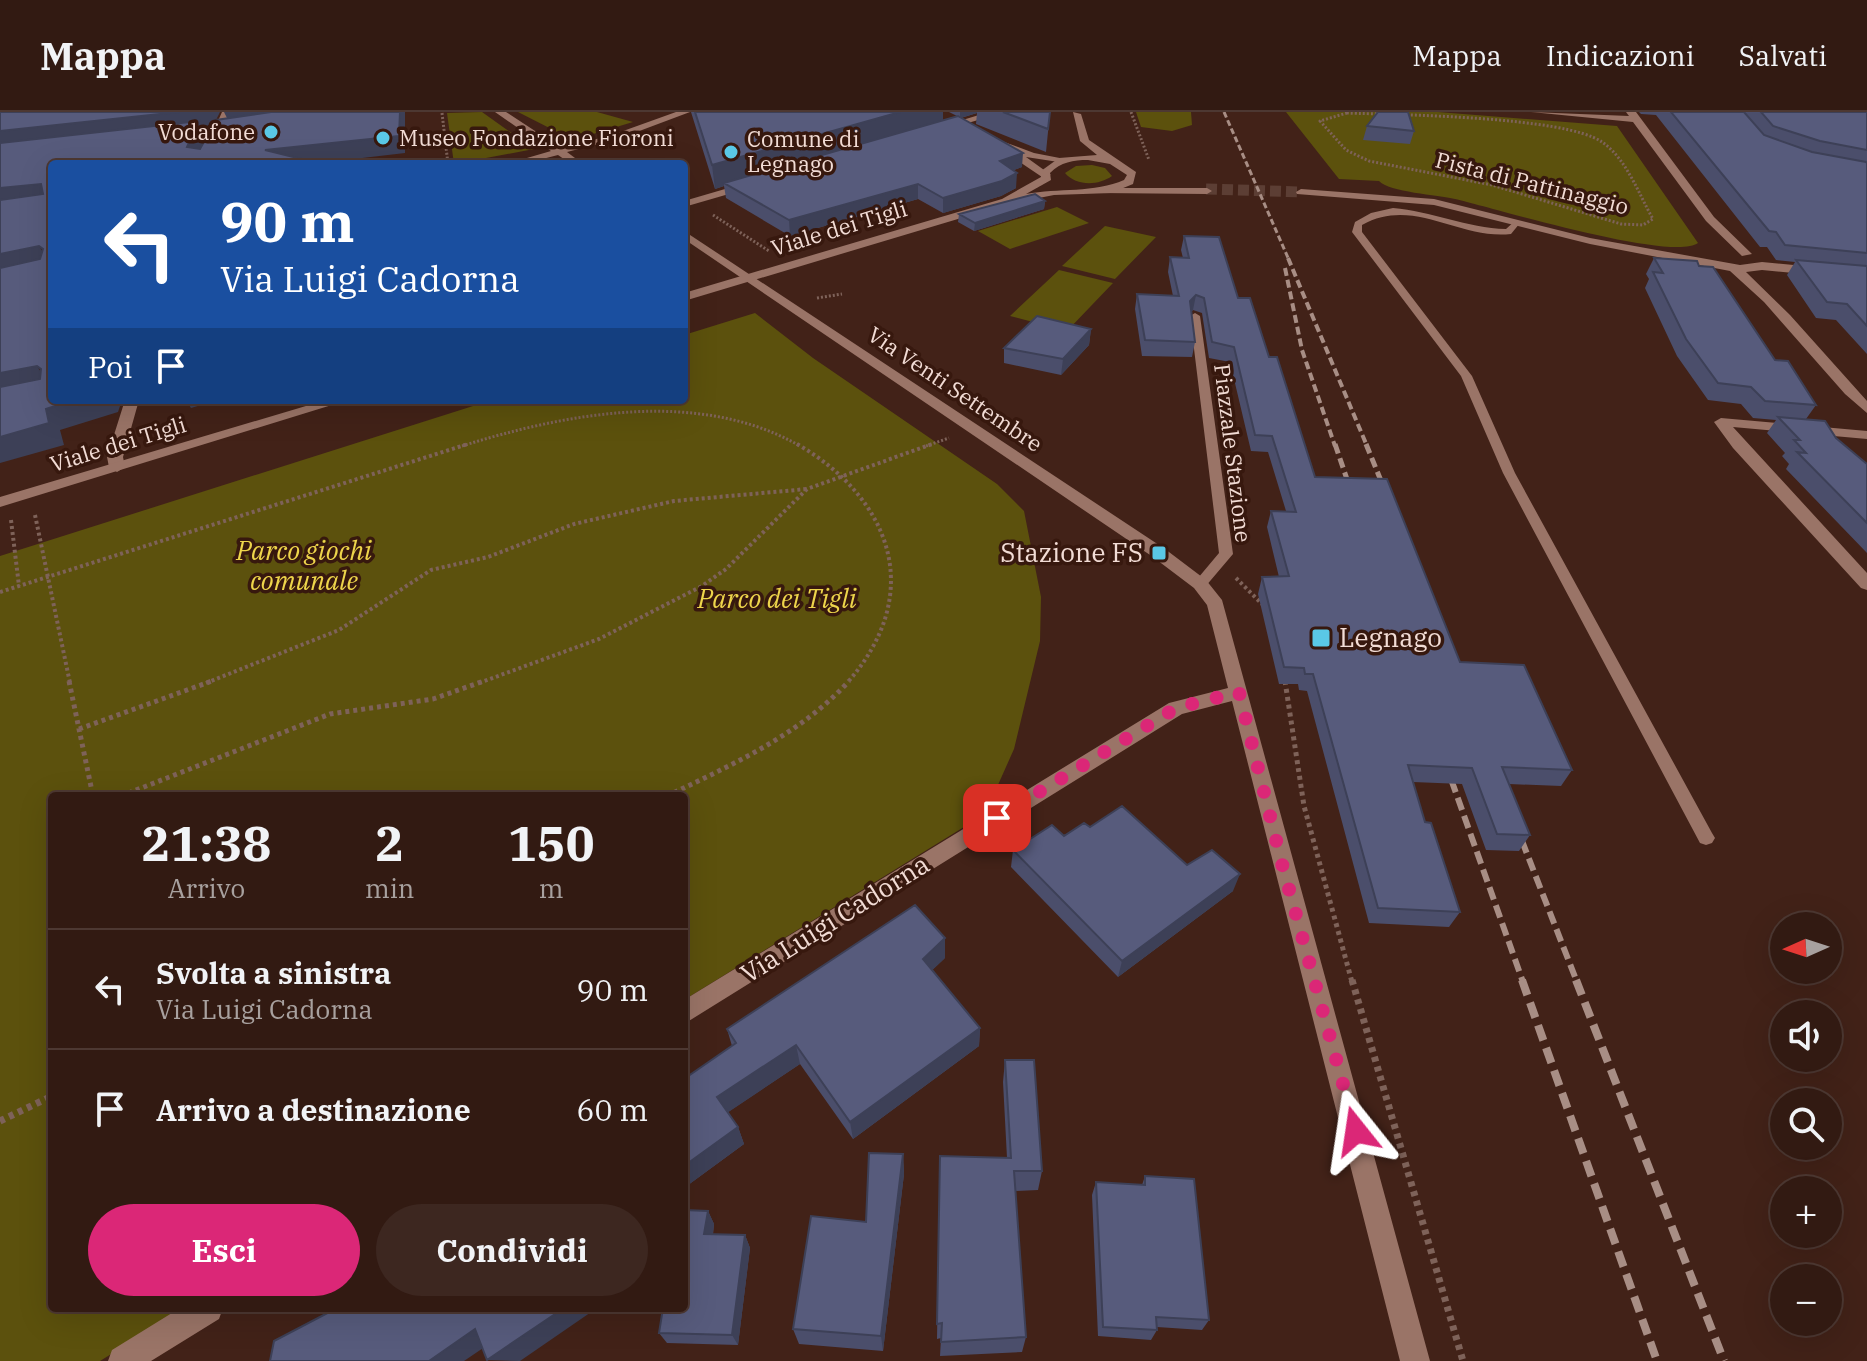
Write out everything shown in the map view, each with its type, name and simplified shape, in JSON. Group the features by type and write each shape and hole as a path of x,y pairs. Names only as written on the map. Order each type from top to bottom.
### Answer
{"street":[{"path":"206,160 223,131 227,112"},
{"path":"500,112 572,160"},
{"path":"528,160 685,112"},
{"path":"925,133 1000,112"},
{"path":"1536,112 1634,115 1710,219 1756,262 1775,304"},
{"path":"1066,159 1074,147 1071,127 1076,113"},
{"path":"1076,113 1085,141 1130,171 1129,182 1103,191"},
{"path":"946,118 970,130"},
{"path":"206,133 223,131"},
{"path":"983,136 1032,156 1115,162"},
{"path":"996,142 1046,176"},
{"name":"Viale dei Tigli","path":"1006,201 1046,176 1050,166 1066,159"},
{"name":"Viale dei Tigli","path":"688,296 1006,201 1078,190 1206,190 1166,184 1130,171"},
{"name":"Viale dei Tigli","path":"1046,176 1056,184 1078,190"},
{"path":"688,203 765,180"},
{"path":"1301,192 1411,199 1590,241 1666,252 1867,271"},
{"path":"1710,219 1724,259 1775,304 1815,356 1867,409"},
{"name":"Via Venti Settembre","path":"688,237 752,277 1200,584"},
{"path":"1724,259 1756,262"},
{"path":"117,467 115,457 131,404"},
{"name":"Viale dei Tigli","path":"4,501 328,404"},
{"path":"1867,435 1721,422 1738,445 1867,584"},
{"path":"1200,584 1221,616 1415,1361"},
{"name":"Via Luigi Cadorna","path":"688,1011 1176,708 1239,692"},
{"path":"123,1361 202,1312"}],"lane":[{"path":"1516,223 1508,232 1495,233 1441,219 1384,212 1367,217 1358,224 1357,232 1466,376 1509,473 1706,838"},
{"name":"Piazzale Stazione","path":"1195,316 1226,554 1200,584"}],"path":[{"path":"1131,112 1151,167"},
{"path":"442,113 448,160"},
{"name":"Pista di Pattinaggio","path":"1347,113 1569,129 1600,140 1610,149 1653,219 1643,225 1621,224 1492,185 1356,156 1320,121 1347,113"},
{"path":"688,203 778,257"},
{"path":"808,299 842,294"},
{"path":"0,592 482,440 559,420 600,414 676,413 743,424 798,444 844,475 874,513 886,540 892,572 889,603 864,660 833,697 788,731 743,759 675,792"},
{"path":"79,729 306,646 339,630 431,570 488,557 574,524 631,510 674,501 807,489 945,440"},
{"path":"131,792 330,714 433,699 599,639 702,586 726,569 807,489"},
{"path":"4,501 19,586"},
{"path":"36,523 92,792"},
{"path":"1245,584 1267,614"},
{"path":"1282,667 1292,702 1293,743 1318,864 1463,1361"},
{"path":"1284,743 1293,743"},
{"path":"0,1121 48,1098"}],"green space":[{"path":"482,112 534,149 475,160 453,160 447,113"},
{"path":"518,112 597,112 633,122 573,140"},
{"path":"1136,112 1191,112 1192,125 1172,131 1141,127"},
{"path":"1286,112 1438,112 1617,126 1698,243 1682,247 1620,240 1455,199 1403,190 1379,181 1339,179"},
{"path":"1076,166 1105,168 1112,176 1100,182 1087,183 1065,173"},
{"path":"1057,207 1089,223 1010,249 978,231"},
{"path":"1105,226 1156,237 1115,279 1062,266"},
{"path":"1059,270 1113,283 1067,331 1010,316"},
{"name":"Parco dei Tigli","path":"755,313 813,358 997,484 1024,511 1041,597 1040,641 1014,749 985,814 688,998 688,792 48,792 48,1312 180,1312 100,1361 0,1361 0,556 479,404 688,404 688,334"}],"building":[{"path":"0,112 179,112 0,131"},
{"path":"271,112 400,112 399,136 265,150 306,160 48,160 48,404 62,404 46,409 49,423 0,437 0,387 40,379 41,369 37,366 0,373 0,268 40,259 43,249 39,246 0,254 0,200 43,194 41,184 0,188 0,143 199,121 187,147 200,149 216,120"},
{"path":"695,112 900,112 712,165"},
{"path":"1003,112 1050,112 1048,129"},
{"path":"1378,112 1408,112 1414,131 1367,126"},
{"path":"1671,112 1744,112 1764,135 1812,152 1866,162 1867,253 1785,245 1776,232 1769,231"},
{"path":"1761,112 1867,112 1867,150 1820,141 1773,126"},
{"path":"958,116 1023,153 1000,161 1017,173 1002,181 943,198 918,184 789,220 724,183"},
{"path":"1035,194 1045,201 975,223 959,214"},
{"path":"1184,236 1219,237 1238,298 1250,298 1269,357 1277,357 1315,477 1387,479 1460,662 1524,665 1572,770 1502,767 1530,835 1497,834 1472,768 1408,765 1425,822 1431,823 1460,912 1378,908 1313,674 1305,674 1304,668 1284,667 1262,577 1289,576 1271,511 1296,512 1272,436 1255,435 1234,347 1212,342 1204,298 1196,295 1190,301 1195,342 1145,340 1137,294 1179,296 1170,257 1189,258"},
{"path":"1654,258 1697,261 1699,266 1713,267 1775,360 1788,361 1816,405 1765,401 1751,387 1718,383 1686,339 1653,272 1663,273"},
{"path":"1796,260 1867,266 1867,326 1847,304 1827,302"},
{"path":"1037,316 1091,329 1063,359 1004,348"},
{"path":"1778,417 1825,421 1836,438 1867,464 1867,523 1797,452 1806,453 1794,440 1800,440"},
{"path":"1122,806 1187,865 1212,850 1240,874 1122,961 1013,850 1052,825 1064,836 1084,823 1090,827"},
{"path":"915,905 945,938 923,959 980,1028 850,1122 796,1045 717,1097 738,1127 688,1163 688,1076 736,1043 727,1029"},
{"path":"1005,1060 1034,1060 1042,1171 1014,1171 1026,1337 941,1342 942,1323 937,1324 940,1156 1011,1158"},
{"path":"869,1153 903,1154 881,1336 793,1329 811,1216 866,1222"},
{"path":"1145,1176 1194,1179 1209,1320 1156,1317 1157,1330 1103,1327 1096,1182 1145,1185"},
{"path":"688,1210 708,1211 704,1234 745,1235 732,1335 659,1333 662,1312 688,1312"},
{"path":"329,1312 558,1312 487,1360 475,1329 429,1361 270,1361 274,1341"}],"tunnel":[{"path":"1206,189 1301,192"}],"railway":[{"path":"1224,112 1289,260"},
{"path":"1288,258 1367,446"},
{"path":"1285,268 1302,350 1335,446"},
{"path":"1335,444 1353,497"},
{"path":"1366,444 1388,498"},
{"path":"1445,762 1523,982"},
{"path":"1515,823 1577,982"},
{"path":"1522,980 1657,1361"},
{"path":"1576,980 1724,1361"}],"place":[{"name":"Vodafone","path":"271,132"},
{"name":"Museo Fondazione Fioroni","path":"383,138"},
{"name":"Comune di Legnago","path":"731,152"},
{"name":"Stazione FS","path":"1159,553"},
{"name":"Legnago","path":"1321,638"}],"route":[{"path":"997,818 1176,708 1239,692 1282,864 1356,1131"}],"park label":[{"name":"Parco giochi comunale","path":"304,566"}]}
